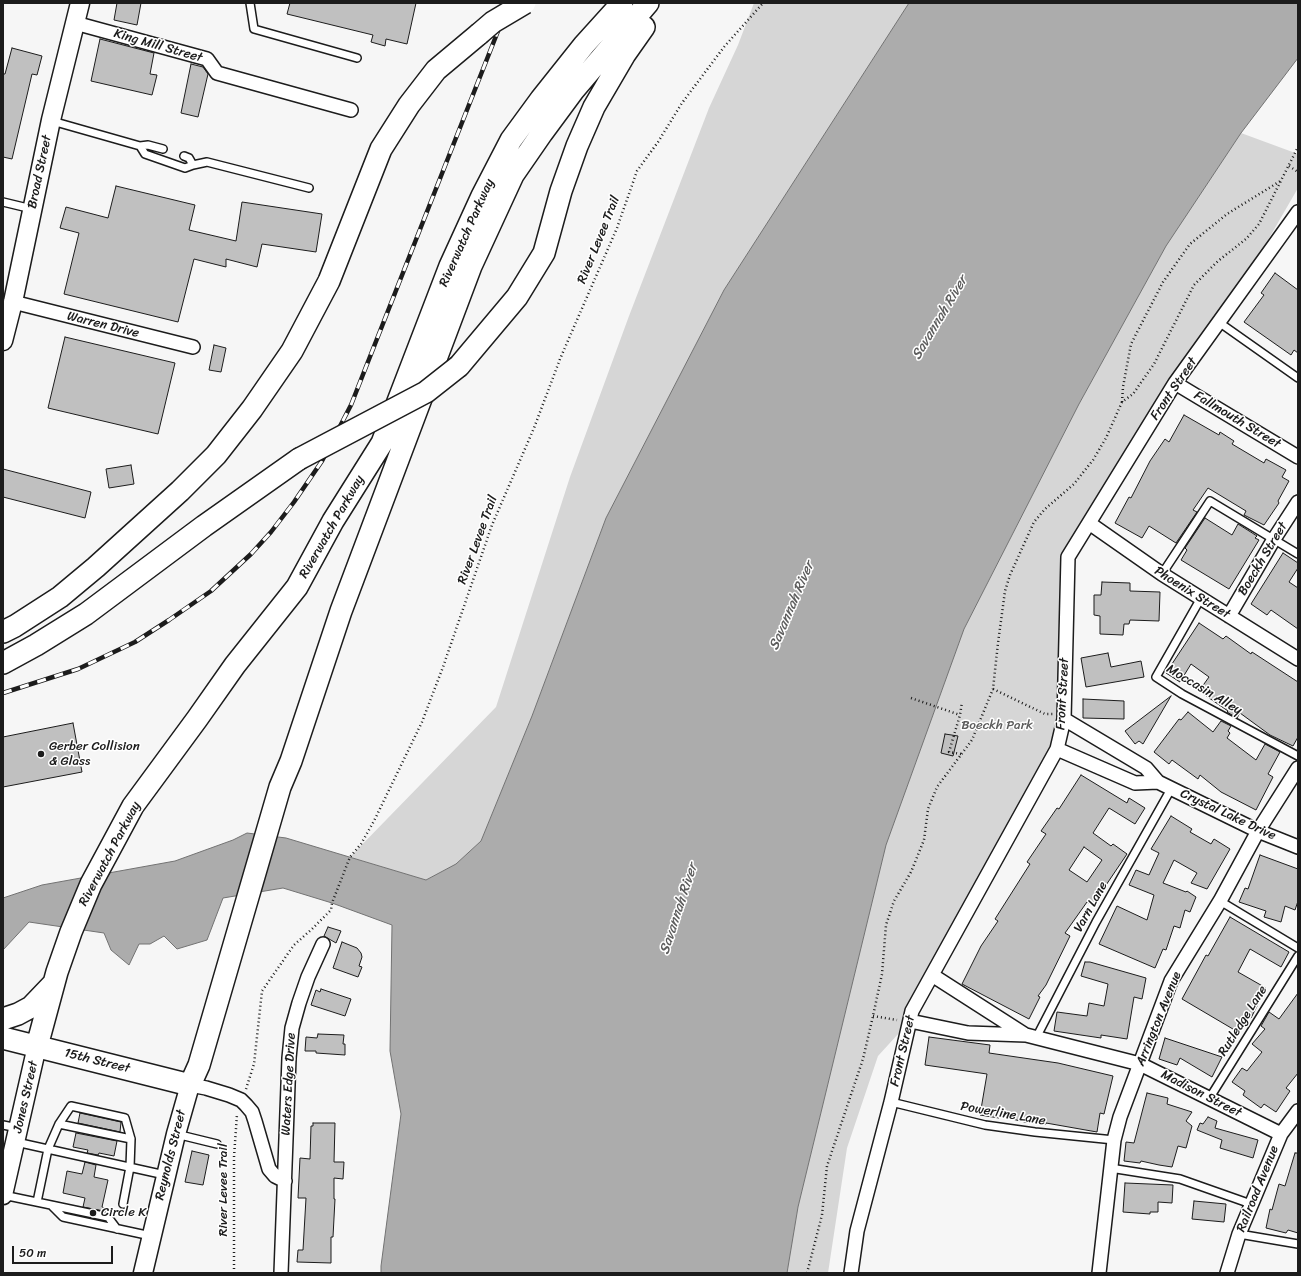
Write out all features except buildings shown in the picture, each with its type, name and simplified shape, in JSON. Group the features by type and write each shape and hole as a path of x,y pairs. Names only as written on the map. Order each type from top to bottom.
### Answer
{"main road":[{"name":"Broad Street","path":"3,341 13,302 51,120 80,3"},
{"path":"3,632 60,597 96,567 180,491 216,455 252,409 292,351 329,281 381,149 409,105 436,70 493,22 525,3"},
{"name":"Riverwatch Parkway","path":"38,1046 56,977 71,932 91,884 133,806 235,665 297,587 333,521 382,443 450,266 482,196 512,140 541,99 584,45 622,3"},
{"name":"Riverwatch Parkway","path":"190,1085 199,1065 280,787 291,761 342,611 466,281 513,175 573,91 648,3"},
{"path":"3,663 36,645 86,614 204,526 299,460 426,392 458,366 517,297 544,253 561,191 577,146 594,107 625,54 662,3"},
{"path":"3,1019 18,1014 31,1007 56,977"},
{"name":"15th Street","path":"3,1038 190,1085"},
{"name":"Jones Street","path":"3,1195 12,1132 38,1046"},
{"name":"Reynolds Street","path":"145,1273 165,1176 190,1085"}],"street":[{"name":"King Mill Street","path":"75,22 206,59 216,73 351,110"},
{"name":"Front Street","path":"851,1273 857,1231 891,1102 912,1011 1057,749 1064,719 1068,557 1175,383 1298,212"},
{"name":"Warren Drive","path":"13,302 193,347"},
{"name":"Fallmouth Street","path":"1175,383 1298,457"},
{"name":"Boeckh Street","path":"1229,616 1274,539 1298,502"},
{"name":"Phoenix Street","path":"1089,523 1162,574 1298,659"},
{"name":"Crystal Lake Drive","path":"1064,719 1146,768 1158,782 1258,831 1298,847"},
{"path":"1057,749 1135,783 1158,782"},
{"name":"Arrington Avenue","path":"1099,1273 1114,1140 1120,1117 1171,981 1220,901 1258,831 1298,768"},
{"name":"Waters Edge Drive","path":"281,1273 289,1058 292,1028 308,976 323,944"},
{"name":"Madison Street","path":"932,975 1031,1037"},
{"name":"Madison Street","path":"910,1021 968,1032 1031,1037 1140,1064 1281,1134"},
{"name":"Waters Edge Drive","path":"190,1085 229,1095 241,1100 246,1105 252,1112 269,1169 275,1176 285,1181"},
{"name":"Railroad Avenue","path":"1227,1273 1239,1234 1281,1134 1298,1111"}],"lane":[{"path":"250,3 254,29 357,58"},
{"path":"51,120 140,146 148,145 163,150"},
{"path":"140,146 145,154 185,168 207,162 309,188"},
{"path":"184,156 189,158 193,165"},
{"path":"3,202 32,209"},
{"path":"1220,322 1298,378"},
{"path":"1162,574 1210,501 1298,554"},
{"name":"Moccasin Alley","path":"1201,598 1156,677 1182,694 1298,756"},
{"name":"Varn Lane","path":"1031,1037 1171,789"},
{"path":"1220,901 1298,948"},
{"name":"Rutledge Lane","path":"1209,1099 1298,956"},
{"name":"Powerline Lane","path":"891,1102 985,1125 1114,1140"},
{"path":"36,1202 48,1149 59,1124 71,1106 125,1118 131,1139 130,1167 123,1204"},
{"path":"59,1124 131,1139"},
{"path":"12,1132 48,1149 165,1176"},
{"path":"176,1134 217,1144"},
{"path":"1110,1168 1180,1179 1251,1204"},
{"path":"3,1195 51,1205 63,1217 152,1236"},
{"path":"1239,1234 1298,1244"}],"path":[{"name":"River Levee Trail","path":"244,1094 254,1064 262,991 294,944 331,910 332,903 350,857 361,844 374,821 422,722 444,667 492,525 534,428 560,359 617,228 637,171 658,142 682,103 724,47 763,3"},
{"path":"1122,402 1133,394 1154,364 1194,285 1218,261 1246,239 1259,224 1298,147"},
{"path":"1289,166 1298,172"},
{"path":"807,1273 822,1216 827,1166 863,1059 873,1016 882,974 886,925 894,901 910,872 924,840 928,809 937,787 972,740 993,689 1005,591 1010,575 1034,522 1045,509 1074,484 1093,460 1106,438 1122,402 1123,387 1131,344 1163,282 1190,244 1227,214 1282,180"},
{"path":"993,689 1045,714 1052,713 1064,719"},
{"path":"911,698 960,715"},
{"path":"961,754 949,752 960,715 962,702"},
{"path":"873,1016 910,1021"},
{"name":"River Levee Trail","path":"234,1273 235,1139 238,1108"}],"green space":[{"path":"754,3 909,3 724,290 606,518 532,716 481,841 456,864 426,880 350,857 496,707 570,477 629,316 709,108 738,45"},
{"name":"Boeckh Park","path":"1241,133 1298,154 1298,188 1220,323 1068,557 1061,736 910,1021 878,1056 847,1148 828,1273 787,1273 798,1207 886,845 964,629 1079,404 1166,246"}],"water":[{"name":"Savannah River","path":"909,3 1298,3 1298,58 1241,133 1166,246 1079,404 964,629 886,845 798,1207 787,1273 381,1273 401,1114 390,1051 392,925 332,903 283,888 223,898 207,940 177,949 164,936 150,944 139,944 129,965 111,950 104,933 29,922 3,950 3,898 42,885 175,861 233,840 247,833 286,838 426,880 456,864 481,841 532,716 606,518 724,290"}],"railway":[{"path":"3,693 78,669 135,642 169,620 211,591 251,554 271,532 294,502 322,461 351,405 509,3"}],"place":[{"name":"Gerber Collision & Glass","path":"41,754"},
{"name":"Circle K","path":"93,1213"}]}
